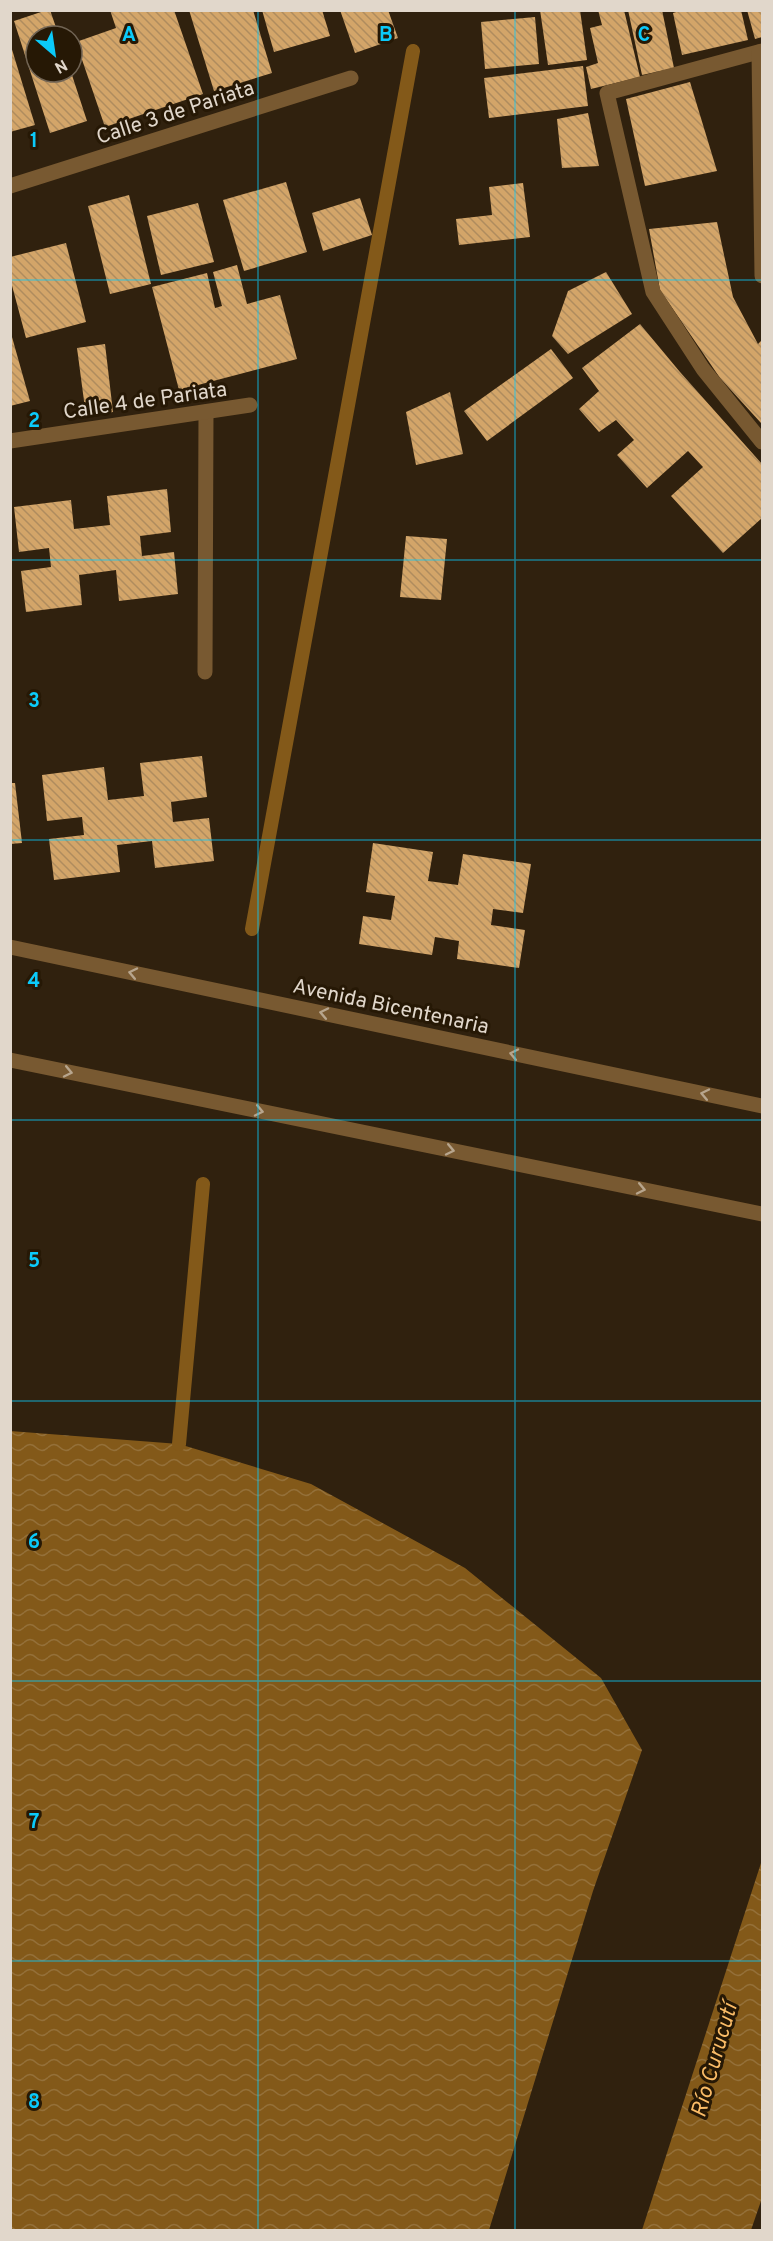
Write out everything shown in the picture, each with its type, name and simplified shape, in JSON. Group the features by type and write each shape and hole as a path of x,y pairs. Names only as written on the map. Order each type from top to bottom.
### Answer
{"street":[{"path":"762,276 761,51 607,93 653,292 703,369 762,442"},
{"name":"Calle 3 de Pariata","path":"10,186 351,78"},
{"name":"Calle 4 de Pariata","path":"10,441 250,405"},
{"path":"205,672 206,412"},
{"name":"Avenida Bicentenaria","path":"10,947 762,1106"},
{"path":"10,1060 762,1214"}],"water":[{"path":"10,1431 179,1444 311,1484 465,1568 601,1678 642,1750 593,1891 489,2230 11,2230"},
{"name":"Río Curucutí","path":"762,1860 762,2198 751,2230 642,2230"}],"building":[{"path":"50,10 55,24 24,24 24,52 14,21"},
{"path":"110,10 174,10 203,94 105,127 84,65 84,39 116,28"},
{"path":"189,10 253,10 272,73 214,91"},
{"path":"262,10 322,10 330,36 274,52"},
{"path":"340,10 388,10 398,38 355,53"},
{"path":"540,10 580,10 587,60 548,65"},
{"path":"598,10 624,10 640,77 591,89 586,67 598,63 590,28 602,25"},
{"path":"628,10 662,10 674,68 642,75"},
{"path":"683,10 741,10 748,40 682,55 673,13"},
{"path":"747,10 762,10 762,37 755,39"},
{"path":"535,17 539,64 485,69 481,22"},
{"path":"10,43 35,125 10,132"},
{"path":"583,66 588,106 489,118 484,78"},
{"path":"690,82 717,171 645,186 626,99"},
{"path":"34,84 75,84 87,121 50,133"},
{"path":"588,113 599,166 562,168 557,119"},
{"path":"286,182 307,252 244,271 223,200"},
{"path":"523,183 530,237 459,245 456,219 492,215 489,187"},
{"path":"129,195 151,284 110,294 88,206"},
{"path":"360,198 372,235 323,251 312,213"},
{"path":"198,203 214,262 161,275 147,216"},
{"path":"717,222 733,297 758,344 762,340 761,423 720,378 660,290 649,229"},
{"path":"66,243 86,322 26,338 10,278 10,257"},
{"path":"237,265 247,304 280,295 297,359 179,390 152,287 207,273 215,308 222,306 213,272"},
{"path":"606,272 632,314 568,354 552,336 568,291"},
{"path":"640,324 762,464 762,518 723,553 671,496 703,467 688,451 647,488 617,455 634,440 616,420 599,432 579,409 599,391 582,368"},
{"path":"10,330 30,401 10,406"},
{"path":"105,344 113,412 86,416 77,348"},
{"path":"551,349 573,378 487,441 464,411"},
{"path":"450,392 463,454 416,465 406,412"},
{"path":"167,489 171,532 140,536 142,556 174,552 178,594 119,601 116,570 79,575 82,605 26,612 21,571 51,567 49,548 19,552 14,507 71,500 74,529 110,525 107,496"},
{"path":"406,536 447,539 441,600 400,597"},
{"path":"202,756 207,797 171,802 173,822 209,818 214,861 155,868 152,841 117,845 120,872 54,880 49,839 84,835 82,817 47,821 42,775 104,767 108,800 144,796 140,763"},
{"path":"10,783 15,783 22,843 10,844"},
{"path":"373,843 433,852 428,881 458,885 463,854 531,864 523,913 493,909 491,925 525,930 519,968 457,959 459,941 435,937 432,955 359,944 363,916 391,920 395,896 366,892"}],"waterway":[{"path":"252,929 413,51"},
{"path":"179,1444 203,1184"}]}
